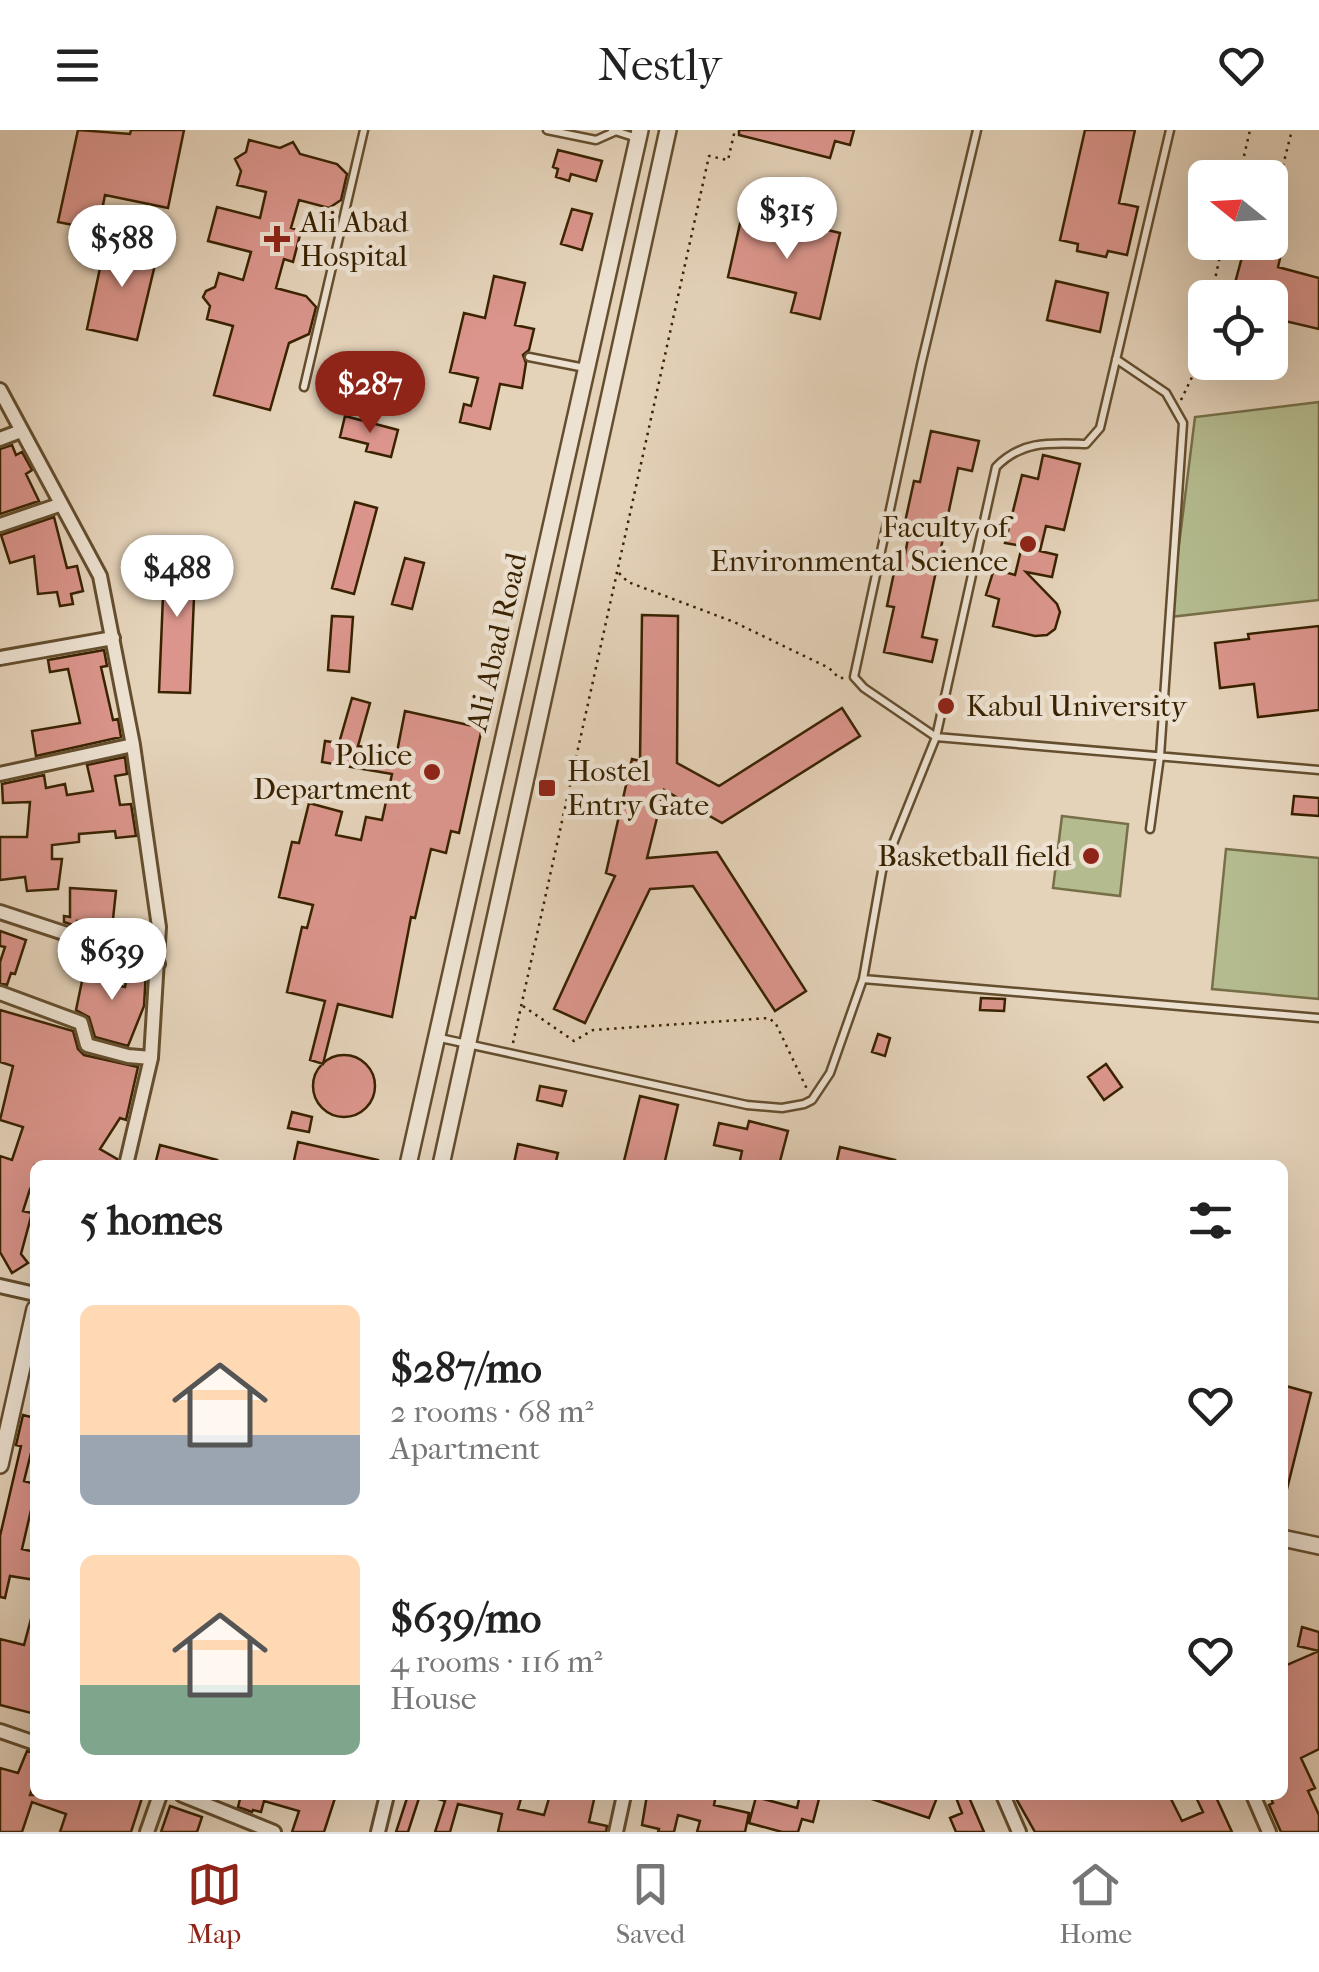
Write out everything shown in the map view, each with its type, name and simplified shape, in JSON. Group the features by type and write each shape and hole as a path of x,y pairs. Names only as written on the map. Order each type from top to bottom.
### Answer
{"street":[{"path":"639,134 667,137"},
{"name":"Ali Abad Road","path":"409,1160 639,134"},
{"name":"Ali Abad Road","path":"442,1160 667,137"},
{"path":"0,390 100,576 133,745 159,926 152,1058 127,1160"},
{"path":"0,439 21,431"},
{"path":"0,525 59,504"},
{"path":"0,658 113,638"},
{"path":"0,774 133,745"},
{"path":"492,790 521,797"},
{"path":"0,912 158,964"},
{"path":"0,994 81,1023 87,1045 152,1058"},
{"path":"0,1286 30,1293"},
{"path":"0,1464 30,1332"},
{"path":"1288,1539 1319,1546"},
{"path":"0,1731 30,1741"},
{"path":"147,1832 158,1800"},
{"path":"194,1800 274,1832"},
{"path":"378,1832 386,1800"},
{"path":"616,1832 623,1800"},
{"path":"1005,1800 1019,1832"},
{"path":"1254,1800 1270,1832"}],"lane":[{"path":"304,387 364,130"},
{"path":"547,130 596,140 613,131 639,134"},
{"path":"977,130 921,365 854,677 936,737 1319,770"},
{"path":"436,1038 747,1105 782,1108 812,1100 830,1073 864,979 882,871 936,737 996,466 1010,452 1034,444 1086,444 1100,428 1170,130"},
{"path":"529,357 586,369"},
{"path":"1116,358 1166,393 1183,423 1160,756 1150,829"},
{"path":"864,979 1319,1018"}],"path":[{"path":"511,1053 709,156 728,160 735,130"},
{"path":"1242,160 1250,130"},
{"path":"1284,160 1292,130"},
{"path":"1176,407 1189,380"},
{"path":"618,572 628,582 791,648 829,668 839,678 854,677"},
{"path":"522,1005 574,1041 593,1030 769,1018 776,1024 812,1100"}],"green space":[{"path":"1319,402 1319,600 1170,617 1195,417"},
{"name":"Basketball field","path":"1062,816 1128,824 1120,896 1053,888"},
{"path":"1226,849 1319,858 1319,999 1212,989"}],"building":[{"path":"78,130 130,134 131,130 184,130 168,208 105,195 98,230 58,222"},
{"path":"739,130 854,130 850,145 835,141 830,158 739,135"},
{"path":"1085,130 1135,130 1119,203 1138,207 1127,255 1108,251 1106,257 1077,251 1078,244 1060,240"},
{"path":"249,140 280,148 293,142 300,154 337,164 347,174 341,200 329,208 299,200 291,228 301,231 293,262 284,259 276,288 306,296 316,307 309,334 289,343 270,410 214,395 233,326 207,319 210,306 203,297 215,287 219,273 243,280 251,252 208,241 217,207 260,218 266,192 237,185 241,171 235,159 246,152"},
{"path":"558,150 602,161 596,181 571,174 569,181 556,177 558,169 553,167"},
{"path":"572,209 592,214 582,250 561,244"},
{"path":"741,219 809,235 811,226 840,233 820,319 791,312 796,293 728,277"},
{"path":"106,240 158,252 137,340 87,329"},
{"path":"1241,260 1280,260 1278,267 1319,278 1319,329 1288,322 1288,280 1236,280"},
{"path":"494,276 525,283 515,325 534,329 529,350 523,355 526,363 522,388 500,384 490,429 460,422 464,404 471,406 478,378 450,372 464,313 485,318"},
{"path":"1056,281 1108,293 1100,332 1047,320"},
{"path":"345,416 398,430 391,457 366,451 368,444 340,437"},
{"path":"931,431 979,441 972,471 958,468 922,637 937,640 932,662 884,652 894,607 887,606 896,563 903,565 911,523 905,522 914,481 920,482"},
{"path":"12,445 16,455 22,452 32,470 26,474 39,501 0,514 0,449"},
{"name":"Faculty of Environmental Science","path":"1043,455 1080,464 1064,530 1046,526 1040,551 1057,555 1052,577 1026,572 1060,612 1055,629 1047,635 1035,636 993,626 999,599 986,595 994,569 1015,575 1022,546 1005,543 1022,475 1038,479"},
{"path":"355,502 377,508 354,594 332,588"},
{"path":"54,517 67,568 77,566 83,591 71,594 73,604 60,606 57,592 38,594 34,556 10,563 1,535"},
{"path":"165,548 196,549 190,693 159,692"},
{"path":"405,558 424,563 412,609 392,604"},
{"path":"642,615 678,616 677,763 719,786 842,708 860,736 722,823 664,790 647,858 717,852 806,991 775,1011 693,886 650,889 585,1023 554,1009 615,876 606,873 632,759 640,761"},
{"path":"332,616 353,617 349,672 328,670"},
{"path":"1319,626 1319,710 1258,717 1254,684 1220,688 1215,643 1249,639 1248,634"},
{"path":"104,650 107,666 101,667 113,720 118,719 121,737 36,756 32,731 80,723 68,669 50,672 48,660"},
{"path":"352,698 370,703 358,746 397,752 405,711 482,728 459,833 451,831 446,853 431,849 415,918 411,917 392,1017 338,1004 323,1064 310,1060 325,1001 287,992 302,927 307,928 313,905 279,897 292,842 299,843 309,803 342,812 336,835 361,840 366,817 382,820 392,774 322,762 325,741 339,743"},
{"path":"125,757 127,774 115,776 120,805 131,804 136,836 116,838 115,831 79,834 79,842 52,845 52,859 62,859 58,889 27,891 25,877 0,880 0,837 27,837 30,802 3,803 2,784 44,775 46,788 65,784 67,795 93,791 87,765"},
{"path":"1294,796 1319,798 1319,816 1292,814"},
{"path":"70,888 116,891 111,938 100,934 101,924 77,921 76,926 64,922 64,916 70,917"},
{"path":"0,931 26,940 15,974 11,973 7,985 0,983 5,947 0,946"},
{"path":"88,952 101,956 97,981 125,987 128,972 146,971 144,1006 128,1046 95,1037 89,1017 76,1010"},
{"path":"981,998 1005,999 1004,1011 980,1010"},
{"path":"0,1010 73,1031 84,1055 138,1067 126,1120 120,1118 100,1149 117,1160 30,1160 30,1189 23,1211 30,1213 30,1220 21,1254 28,1263 12,1273 0,1252 0,1156 12,1160 23,1127 0,1120 13,1066 0,1062"},
{"path":"878,1034 890,1038 885,1056 872,1052"},
{"path":"344,1055 366,1064 375,1086 366,1108 344,1117 322,1108 313,1086 322,1064"},
{"path":"1106,1064 1122,1087 1104,1100 1088,1077"},
{"path":"540,1086 566,1091 562,1106 537,1100"},
{"path":"640,1096 678,1105 665,1160 624,1160"},
{"path":"292,1112 312,1117 309,1132 288,1128"},
{"path":"749,1121 788,1131 780,1160 740,1160 742,1151 714,1145 719,1123 747,1129"},
{"path":"298,1142 378,1160 294,1160"},
{"path":"518,1144 558,1153 556,1160 515,1160"},
{"path":"160,1145 217,1160 156,1160"},
{"path":"840,1147 895,1160 837,1160"},
{"path":"1288,1387 1311,1393 1288,1485"},
{"path":"23,1415 30,1417 30,1457 24,1481 30,1483 30,1515 22,1549 30,1551 30,1579 10,1576 5,1598 0,1597 0,1536 21,1446 16,1445"},
{"path":"30,1623 30,1713 0,1705 0,1639 24,1645"},
{"path":"1302,1627 1319,1632 1319,1651 1298,1646"},
{"path":"1319,1651 1319,1749 1301,1758 1315,1788 1308,1791 1319,1815 1319,1832 1281,1832 1269,1805 1272,1800 1288,1800 1288,1664"},
{"path":"30,1752 30,1800 141,1800 131,1832 60,1832 66,1814 32,1802 22,1832 0,1832 0,1768 18,1773"},
{"path":"240,1800 334,1800 324,1832 292,1832 299,1811 264,1801 261,1812 238,1807"},
{"path":"406,1800 418,1800 408,1832 396,1832"},
{"path":"442,1800 521,1800 518,1809 544,1815 548,1800 594,1800 589,1822 607,1826 606,1832 498,1832 502,1814 458,1804 450,1832 435,1832 445,1801"},
{"path":"646,1800 715,1800 714,1805 749,1813 745,1832 697,1832 700,1821 678,1815 674,1832 658,1832 659,1829 642,1825"},
{"path":"755,1800 797,1808 799,1800 819,1800 813,1822 802,1819 798,1832 749,1823"},
{"path":"875,1800 936,1800 929,1818"},
{"path":"957,1800 970,1800 984,1832 956,1832 950,1818 962,1813"},
{"path":"1017,1800 1172,1800 1182,1821 1203,1812 1197,1800 1217,1800 1232,1832 1035,1832"},
{"path":"170,1806 202,1817 197,1832 161,1832"}],"place":[{"name":"Ali Abad Hospital","path":"277,239"},
{"name":"Faculty of Environmental Science","path":"1028,544"},
{"name":"Kabul University","path":"946,706"},
{"name":"Police Department","path":"432,772"},
{"name":"Hostel Entry Gate","path":"547,788"},
{"name":"Basketball field","path":"1091,856"}]}
